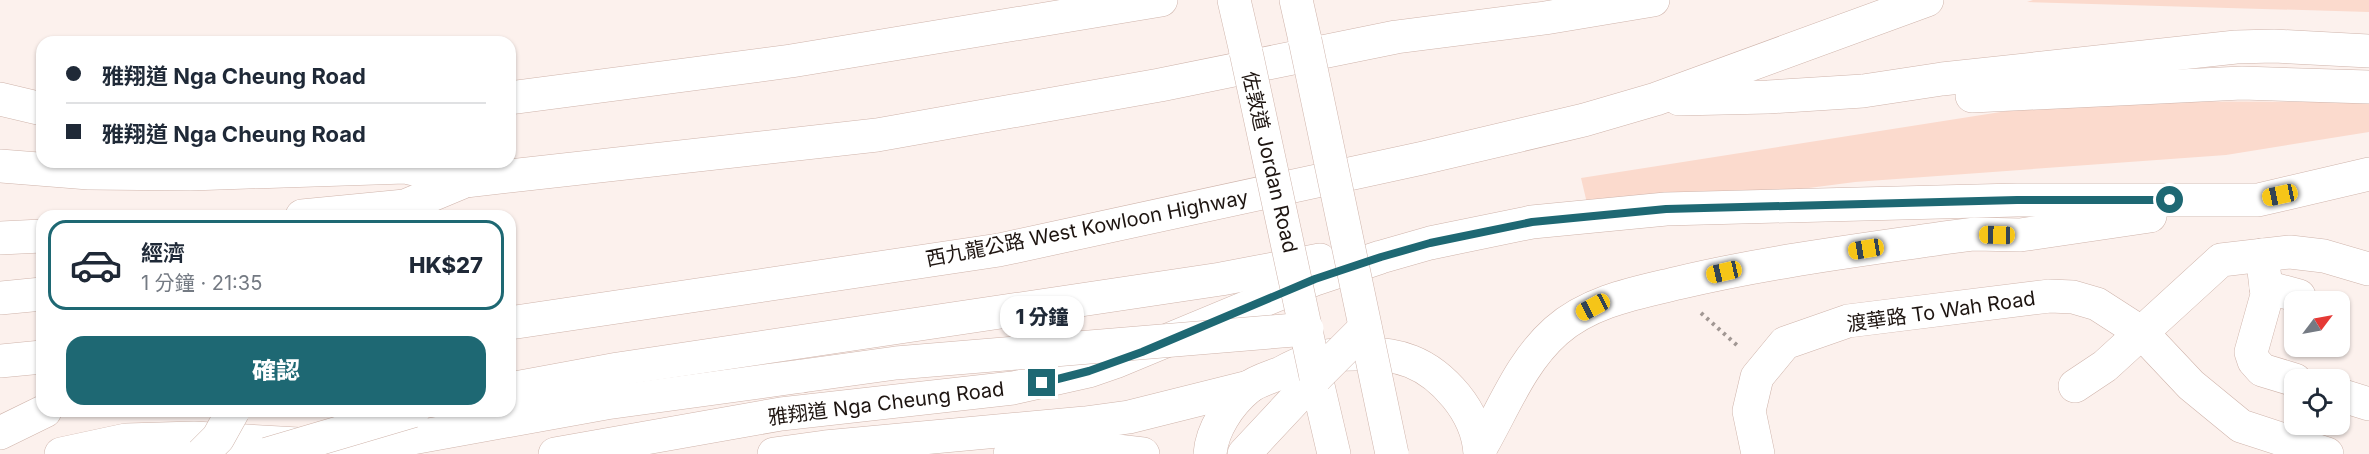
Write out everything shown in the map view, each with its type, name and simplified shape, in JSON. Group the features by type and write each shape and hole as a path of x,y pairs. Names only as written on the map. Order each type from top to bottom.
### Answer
{"main road":[{"path":"516,97 790,61 1161,0"},
{"name":"佐敦道 Jordan Road","path":"1234,0 1334,454"},
{"path":"1296,0 1392,454"},
{"path":"1396,37 1499,0"},
{"path":"371,210 405,207 465,181 877,135 1160,86 1396,37 1545,18 1653,0"},
{"name":"西九龍公路 West Kowloon Highway","path":"516,322 999,250 1423,158 1584,120 1656,99 1927,0"},
{"path":"1656,99 1768,98 1863,91 1942,79 2236,47 2358,51"},
{"path":"1863,91 1949,97 2242,83 2357,86"},
{"path":"0,99 36,108"},
{"path":"0,148 36,170"},
{"path":"0,166 36,170 81,168"},
{"path":"115,168 190,174 351,168"},
{"path":"413,168 465,181"},
{"name":"雅翔道 Nga Cheung Road","path":"555,454 668,433 815,410 1042,383 1089,371 1142,352 1315,279 1381,257 1430,243 1532,222 1666,209 2017,200 2258,200 2369,174"},
{"path":"1480,451 1521,374 1545,342 1574,318 1612,300 1746,267 1943,237 1974,234 2020,236 2258,200"},
{"path":"0,238 36,236"},
{"path":"2075,386 2105,366 2221,260 2290,252 2324,256 2368,270"},
{"path":"2262,255 2266,295 2251,351 2254,361 2262,370 2284,377"},
{"path":"516,388 618,369 1221,279 1293,264 1351,256"},
{"path":"2265,287 2284,292"},
{"path":"0,298 36,295"},
{"name":"渡華路 To Wah Road","path":"1758,454 1749,411 1757,377 1785,343 1848,321 2050,296 2073,297 2097,304 2142,333 2191,385 2241,426 2327,454"},
{"path":"1244,454 1365,328"},
{"path":"60,454 126,440 194,438 316,445 390,442 606,403 896,363 1307,329"},
{"path":"1210,454 1211,443 1221,419 1249,387 1310,360 1336,354 1380,353 1402,357 1426,368 1448,386 1465,406 1474,426 1480,451"},
{"path":"0,361 36,358"},
{"name":"雅翔道 Nga Cheung Road","path":"774,454 909,447 1129,417 1249,387"},
{"path":"2350,398 2369,404"},
{"path":"0,433 36,415"},
{"path":"202,454 218,438 230,417"},
{"path":"267,454 393,417"},
{"path":"1010,454 1117,451 1143,454"}],"path":[{"path":"1698,310 1764,367"}],"shaded area":[{"path":"2033,0 2369,0 2369,12 2027,2"},
{"path":"2070,101 2369,102 2369,132 2226,155 1855,182 1590,216 1581,178"}],"route":[{"path":"1042,383 1089,371 1142,352 1315,279 1381,257 1430,243 1532,222 1666,209 2017,200 2170,200"}]}
